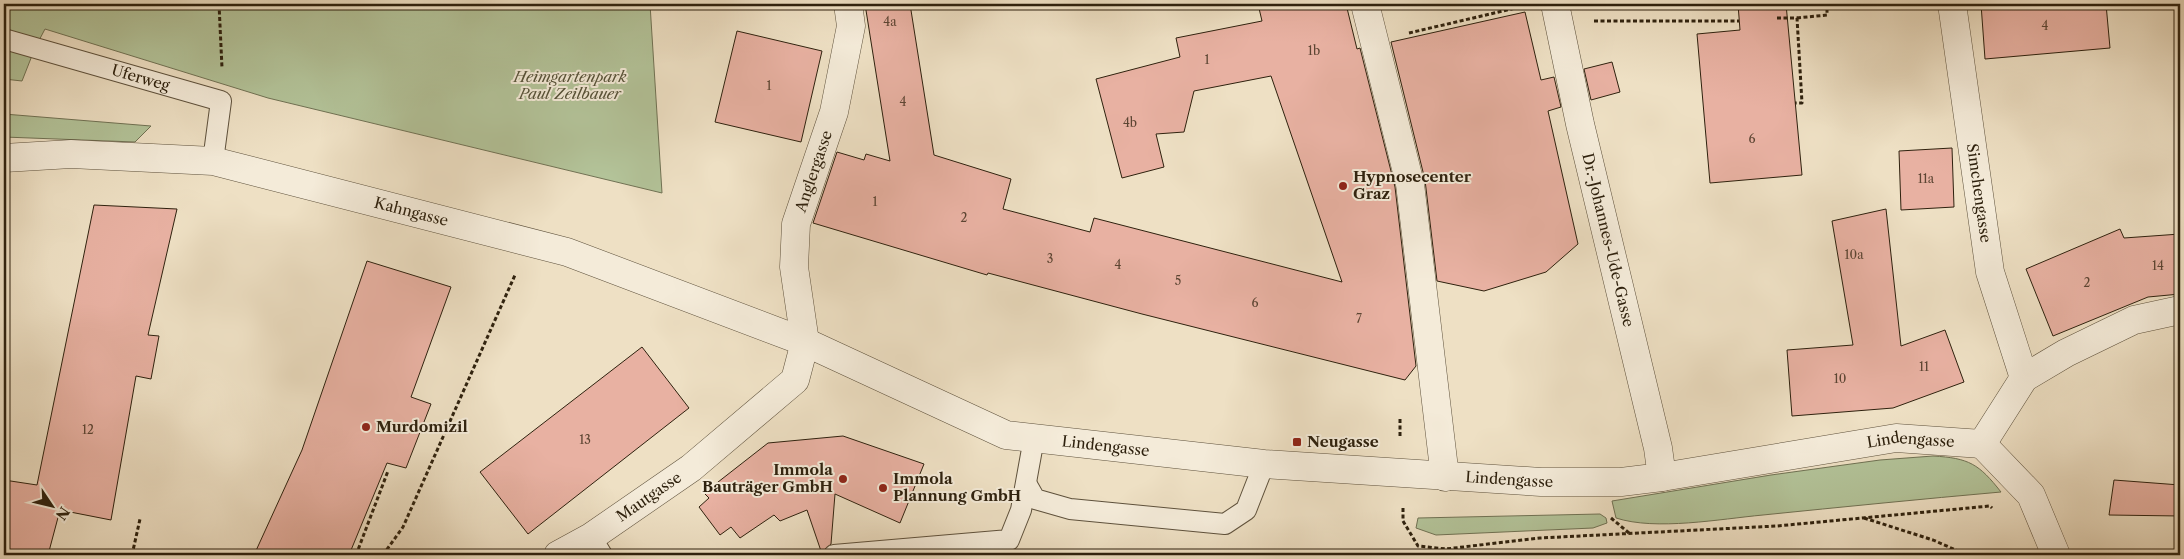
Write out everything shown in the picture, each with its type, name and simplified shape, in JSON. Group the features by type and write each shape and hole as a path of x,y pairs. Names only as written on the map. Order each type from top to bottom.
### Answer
{"street":[{"name":"Anglergasse","path":"805,342 794,267 796,224 834,112 851,26 848,4"},
{"path":"1365,4 1410,184 1445,477"},
{"name":"Simchengasse","path":"1952,4 1990,272 2024,378"},
{"name":"Dr.-Johannes-Ude-Gasse","path":"1557,12 1580,124 1658,448 1662,477"},
{"name":"Kahngasse","path":"4,158 71,154 213,161 567,252 805,342"},
{"path":"2056,555 2031,495 1982,444 2024,378 2066,353 2134,320 2180,310"},
{"name":"Lindengasse","path":"805,342 1006,436 1264,464 1541,482 1621,482 1662,477 1896,438 1982,444"},
{"name":"Mautgasse","path":"558,555 596,546 692,468 795,380 805,342"}],"lane":[{"name":"Uferweg","path":"4,39 221,101"},
{"path":"213,161 221,101"},
{"path":"834,555 1009,540 1021,510 1034,438"},
{"path":"1027,485 1036,499 1070,509 1226,524 1246,510 1264,464"}],"path":[{"path":"218,4 222,68 221,101"},
{"path":"1777,18 1827,15 1827,5"},
{"path":"1375,41 1526,6"},
{"path":"1557,12 1739,21"},
{"path":"1795,103 1802,103 1797,18"},
{"path":"382,555 403,527 505,297 531,243"},
{"path":"1399,440 1400,411"},
{"path":"356,555 388,471"},
{"path":"1403,507 1403,521 1418,546 1446,549 1540,538 1777,526 1990,506 1996,513"},
{"path":"1605,513 1630,534"},
{"path":"1862,518 1932,540 1967,555"},
{"path":"132,555 140,519"}],"green space":[{"name":"Heimgartenpark Paul Zeilbauer","path":"4,4 650,4 662,193 268,98 45,29 22,81 4,79"},
{"path":"4,114 151,126 135,142 4,137"},
{"path":"1933,456 1956,459 1972,464 1986,475 2001,492 1669,524 1632,522 1616,518 1612,501 1771,475 1880,460"},
{"path":"1600,514 1606,518 1607,523 1593,528 1436,535 1416,528 1418,518"}],"building":[{"path":"865,4 910,4 934,155 1011,179 1003,209 1090,232 1094,218 1342,282 1271,76 1194,91 1184,132 1156,134 1164,167 1122,178 1096,79 1180,57 1176,38 1262,21 1258,4 1346,4 1357,49 1360,48 1395,187 1416,366 1405,380 988,273 987,275 813,223 837,152 864,160 866,154 890,161"},
{"path":"1738,4 1786,4 1802,175 1710,183 1697,34 1740,30"},
{"path":"1981,4 2106,4 2110,48 1985,59"},
{"path":"1525,12 1541,80 1554,77 1561,107 1548,111 1578,244 1546,272 1484,291 1437,281 1425,180 1391,42"},
{"path":"737,31 822,51 801,142 715,122"},
{"path":"1612,62 1620,92 1591,100 1584,69"},
{"path":"1952,148 1954,207 1901,210 1899,151"},
{"path":"94,205 177,209 148,335 159,336 151,379 136,376 111,520 60,510 48,555 4,555 4,480 37,485"},
{"path":"1886,209 1901,346 1945,330 1964,382 1893,408 1792,416 1787,350 1853,345 1832,221"},
{"path":"2120,229 2124,238 2180,234 2180,294 2148,297 2053,336 2026,269"},
{"name":"Murdomizil","path":"367,261 451,287 411,397 431,404 406,468 387,463 349,555 254,555 302,450"},
{"path":"642,347 689,408 528,534 480,472"},
{"path":"843,436 924,464 900,523 835,494 831,544 822,554 807,510 780,521 774,515 740,538 731,527 720,535 699,507 709,498 704,493 768,443"},
{"path":"2114,480 2180,485 2180,516 2109,515"}],"place":[{"name":"Hypnosecenter Graz","path":"1343,186"},
{"name":"Murdomizil","path":"366,427"},
{"name":"Neugasse","path":"1297,442"},
{"name":"Immola Bauträger GmbH","path":"843,479"},
{"name":"Immola Plannung GmbH","path":"883,488"}]}
